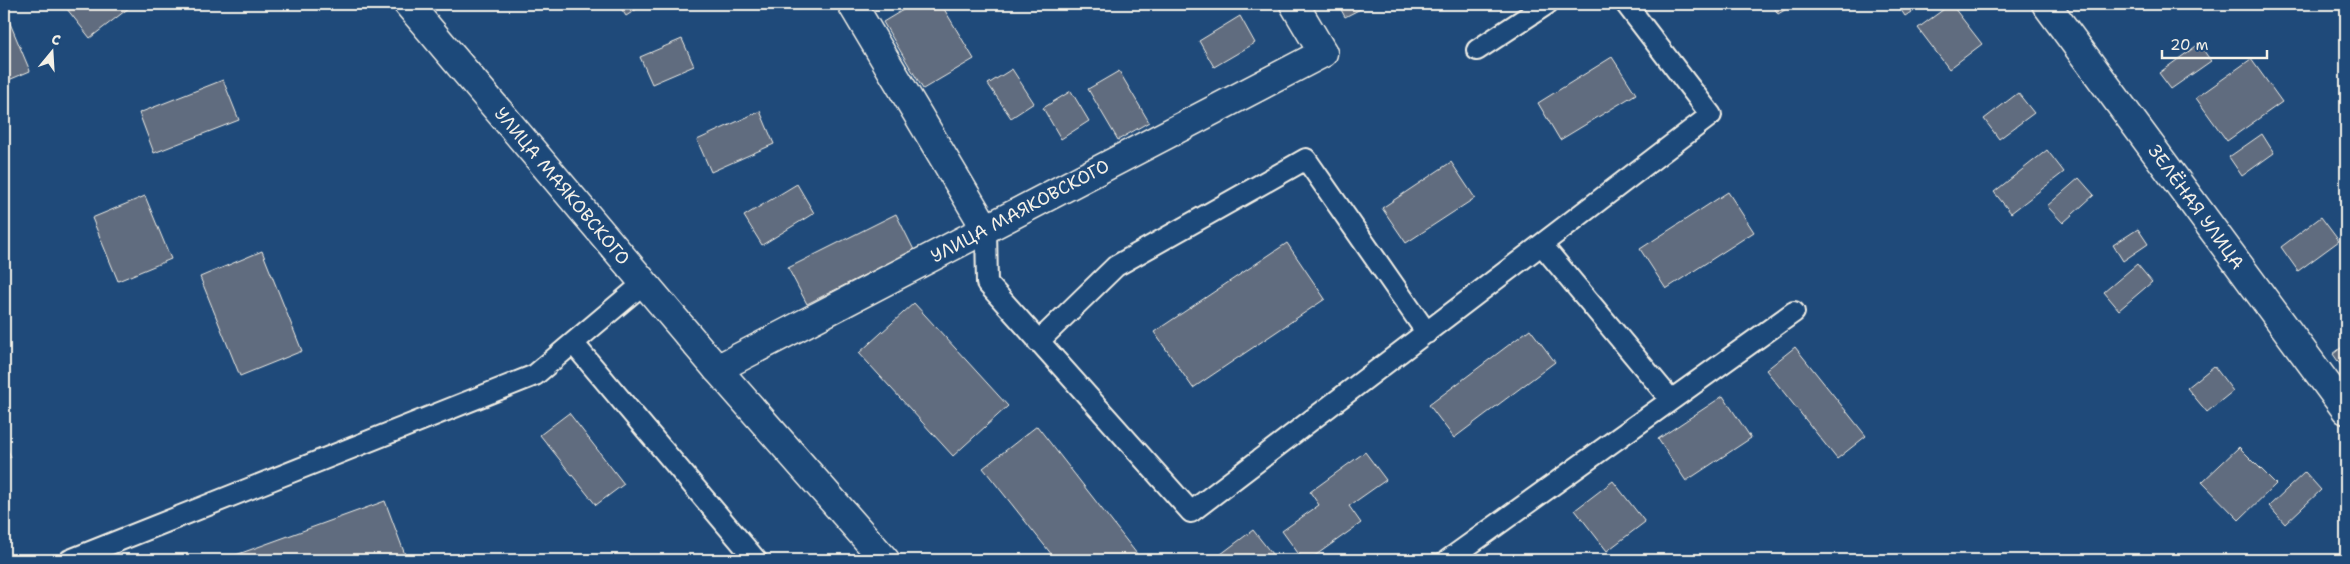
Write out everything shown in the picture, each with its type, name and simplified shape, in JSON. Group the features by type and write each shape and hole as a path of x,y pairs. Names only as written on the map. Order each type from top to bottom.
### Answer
{"street":[{"name":"УЛИЦА МАЯКОВСКОГО","path":"408,4 717,369 885,560"},
{"path":"852,4 986,229"},
{"name":"УЛИЦА МАЯКОВСКОГО","path":"717,369 1323,53 1294,4"},
{"name":"ЗЕЛЁНАЯ УЛИЦА","path":"2046,4 2346,410"}],"lane":[{"path":"1477,50 1547,4"},
{"path":"986,229 986,283 1192,512 1711,115 1626,4"},
{"path":"1038,342 1116,266 1306,159 1427,333"},
{"path":"1542,245 1670,400"},
{"path":"70,560 535,375 644,283"},
{"path":"1448,560 1794,312"},
{"path":"573,343 756,560"}],"building":[{"path":"63,4 134,4 90,38"},
{"path":"618,4 645,4 626,16"},
{"path":"913,4 941,4 974,59 923,89 883,22"},
{"path":"1338,4 1370,4 1345,17"},
{"path":"1772,4 1795,4 1778,14"},
{"path":"1897,4 1923,4 1905,16"},
{"path":"1951,4 1982,44 1949,69 1918,28"},
{"path":"4,9 30,71 4,82"},
{"path":"1240,16 1255,43 1214,67 1199,41"},
{"path":"682,39 694,66 652,84 640,57"},
{"path":"2199,44 2211,61 2171,89 2159,73"},
{"path":"1612,57 1636,94 1560,140 1538,103"},
{"path":"2251,59 2282,102 2227,141 2196,98"},
{"path":"1012,69 1034,103 1011,118 988,84"},
{"path":"1119,71 1149,122 1118,140 1088,89"},
{"path":"223,80 239,120 154,153 139,113"},
{"path":"1071,91 1089,121 1061,139 1043,108"},
{"path":"2018,93 2034,113 1999,139 1984,119"},
{"path":"760,111 774,144 711,172 697,140"},
{"path":"2262,134 2274,153 2242,176 2229,157"},
{"path":"2047,150 2064,172 2011,213 1994,192"},
{"path":"1451,162 1475,198 1406,243 1382,208"},
{"path":"2079,178 2094,195 2063,223 2047,206"},
{"path":"797,184 814,213 762,245 744,216"},
{"path":"1728,192 1754,232 1666,289 1640,249"},
{"path":"145,196 171,259 118,281 92,218"},
{"path":"896,214 914,250 807,304 788,268"},
{"path":"2321,217 2339,241 2298,271 2281,247"},
{"path":"2138,229 2148,244 2123,261 2113,245"},
{"path":"1287,243 1325,299 1193,388 1154,332"},
{"path":"262,251 302,351 240,376 200,277"},
{"path":"2137,264 2152,282 2119,310 2104,292"},
{"path":"914,303 1008,406 953,456 859,353"},
{"path":"1530,329 1555,362 1454,438 1429,405"},
{"path":"2346,344 2346,373 2333,354"},
{"path":"1795,347 1866,436 1837,459 1766,370"},
{"path":"2214,366 2233,391 2207,412 2187,388"},
{"path":"1723,396 1751,438 1686,481 1658,439"},
{"path":"569,413 624,484 596,505 540,435"},
{"path":"1037,426 1137,554 1129,560 1056,560 983,468"},
{"path":"4,441 11,457 4,460"},
{"path":"2239,447 2276,484 2239,520 2202,482"},
{"path":"1365,452 1386,480 1349,506 1361,523 1309,560 1303,560 1282,531 1319,505 1310,492"},
{"path":"2305,472 2321,490 2285,524 2269,506"},
{"path":"1613,481 1645,522 1607,551 1575,510"},
{"path":"385,501 407,560 222,560"},
{"path":"1253,530 1272,554 1264,560 1213,560"}]}
